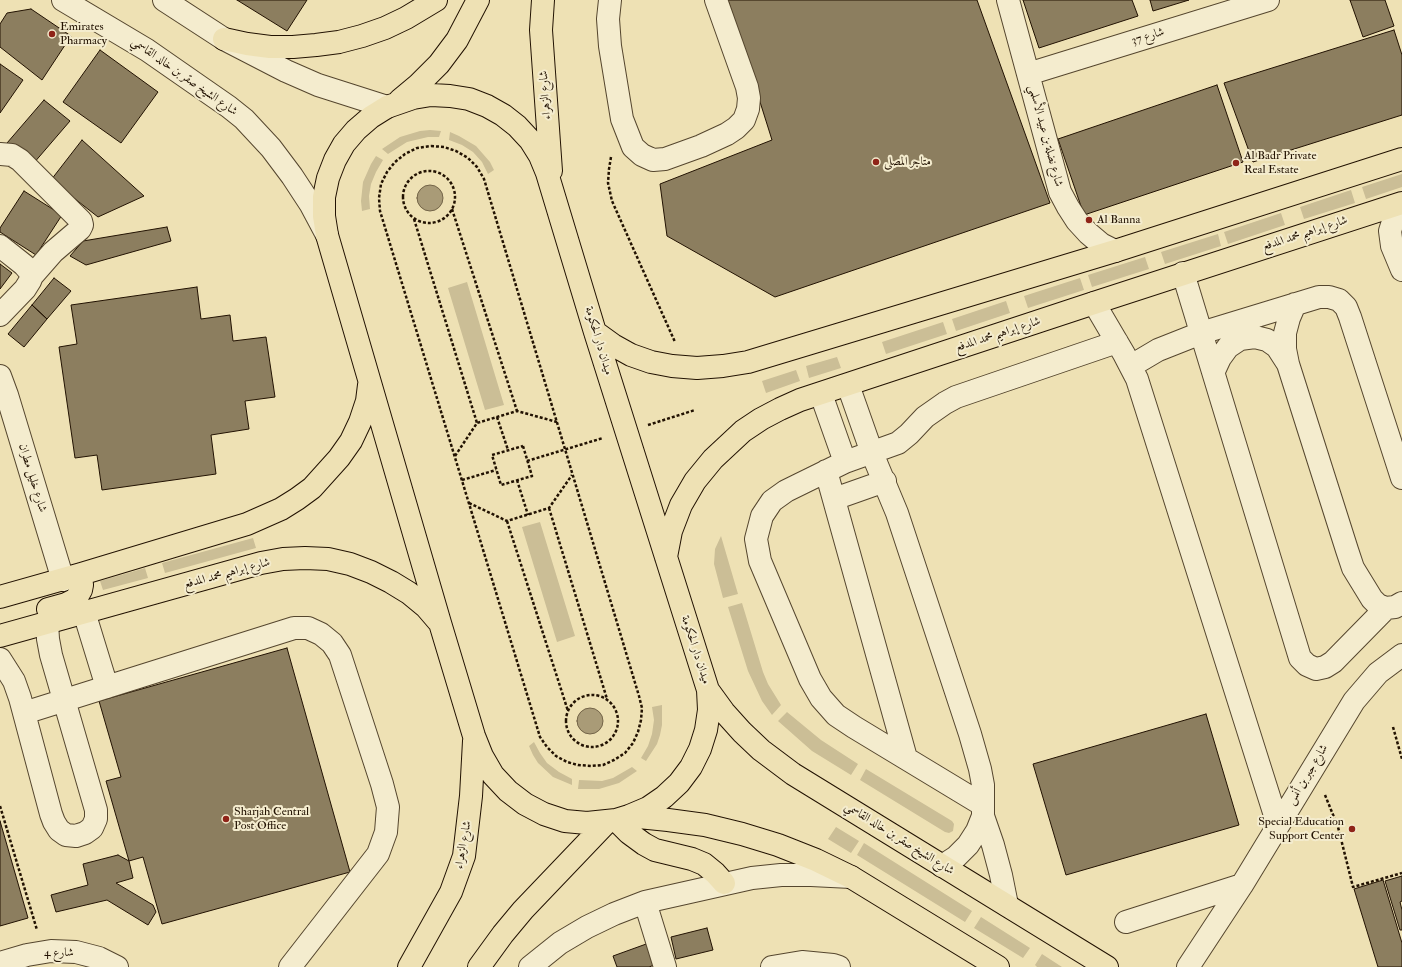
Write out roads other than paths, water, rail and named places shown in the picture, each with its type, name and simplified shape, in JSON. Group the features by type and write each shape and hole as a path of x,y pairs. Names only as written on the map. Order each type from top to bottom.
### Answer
{"main road":[{"path":"224,39 247,44 277,47 339,42 385,28 406,18 436,0"},
{"path":"391,106 418,85 439,64 457,40 478,0"},
{"name":"شارع الزهراء","path":"543,0 541,30 552,191"},
{"name":"ميدان دار الحكومة","path":"450,96 469,99 487,106 503,115 517,126 530,140 540,156 547,173 595,332 708,690 709,710 706,730 700,749 691,767 679,783 648,808 618,819 587,823 565,820 544,814 525,804 508,791 493,775 482,756 474,736 327,235 324,216 324,197 328,178 335,160 344,144 356,130 371,117 391,106 413,98 450,96"},
{"path":"595,332 631,355 651,362 672,366 697,368 748,362 1115,251 1402,159"},
{"name":"شارع إبراهيم محمد المدفع","path":"666,558 671,531 681,505 695,481 713,459 744,432 761,420 800,400 1184,273 1402,204"},
{"path":"0,597 72,577 247,524 270,514 297,499 325,475 351,441 360,422 367,401 370,382"},
{"name":"شارع إبراهيم محمد المدفع","path":"4,635 261,564 283,559 305,558 328,559 350,564 384,578 409,593 426,607 440,623"},
{"path":"4,635 19,622 29,616 66,604 76,599 82,585 72,577"},
{"name":"شارع الشيخ صقر بن خالد القاسمي","path":"708,690 724,712 742,732 776,762 1107,967"},
{"name":"شارع الزهراء","path":"409,967 451,892 459,874 464,856 471,796 474,736"},
{"path":"618,819 629,833 644,844 655,850 692,859 704,864 724,883"},
{"path":"479,967 523,910 618,819 698,824 778,844 851,877 998,967"}],"street":[{"name":"شارع الشيخ صقر بن خالد القاسمي","path":"63,0 147,50 223,102 244,119 271,148 292,176 311,205 327,235"},
{"path":"164,0 224,39 286,71 315,83 391,106"},
{"path":"610,0 608,19 610,46 622,119 633,147 642,155 653,160 665,159 701,146 736,128 744,120 750,98 716,0"},
{"name":"شارع نضلة بن عبيد الأسلمي","path":"1008,0 1060,192 1077,221 1088,233 1101,244 1115,251"},
{"name":"شارع 37","path":"1028,74 1268,0"},
{"path":"0,154 12,155 20,160 81,221 82,225 80,229 53,252 32,276 25,290 0,315"},
{"path":"1402,204 1395,215 1390,231 1392,246 1402,270"},
{"path":"0,246 24,265 32,276"},
{"path":"1184,273 1300,658 1307,665 1316,669 1325,667 1333,662 1394,605"},
{"path":"1131,366 1158,350 1201,332 1319,297 1329,296 1339,300 1346,307 1402,478"},
{"path":"1094,303 1137,379 1278,826"},
{"path":"1295,304 1285,333 1285,349 1288,364 1354,568 1372,599 1378,605 1394,605"},
{"path":"1214,371 1220,358 1228,347 1240,339 1255,337 1267,340 1278,347 1288,364"},
{"path":"983,810 906,758 836,715 821,698 810,679 760,561 756,539 762,516 772,501 786,491 835,467 898,443 925,417 956,397 1117,342"},
{"name":"شارع خليل مطران","path":"0,376 72,577"},
{"path":"848,385 872,453 885,481 897,513 976,751 983,785 983,810 1001,875 1007,905"},
{"path":"821,394 835,467 834,498 906,758"},
{"path":"834,498 885,481"},
{"path":"84,612 108,687"},
{"path":"0,659 14,681 54,822 59,830 66,835 76,836 84,833 92,828 96,819 96,810 51,655 47,623"},
{"path":"24,713 294,628 308,628 322,634 332,643 340,655 382,784 388,807 386,832 378,854 290,967"},
{"name":"شارع جبر بن أنس","path":"1188,967 1242,885 1354,701 1378,673 1402,654"},
{"path":"942,866 956,857 968,845 977,831 983,810"},
{"path":"530,967 560,943 587,927 614,914 645,902 724,883 752,878 781,875 851,877"},
{"path":"1126,922 1242,885"},
{"path":"645,902 665,967"},
{"name":"شارع 4","path":"0,963 27,955 51,951 76,952 99,958 117,967"},
{"path":"772,967 801,965 833,965 839,967"}],"place":[{"name":"Emirates Pharmacy","path":"52,34"},
{"name":"متاجر المصلى","path":"876,162"},
{"name":"Al Badr Private Real Estate","path":"1236,163"},
{"name":"Al Banna","path":"1089,220"},
{"name":"Sharjah Central Post Office","path":"226,819"},
{"name":"Special Education Support Center","path":"1352,829"}]}
